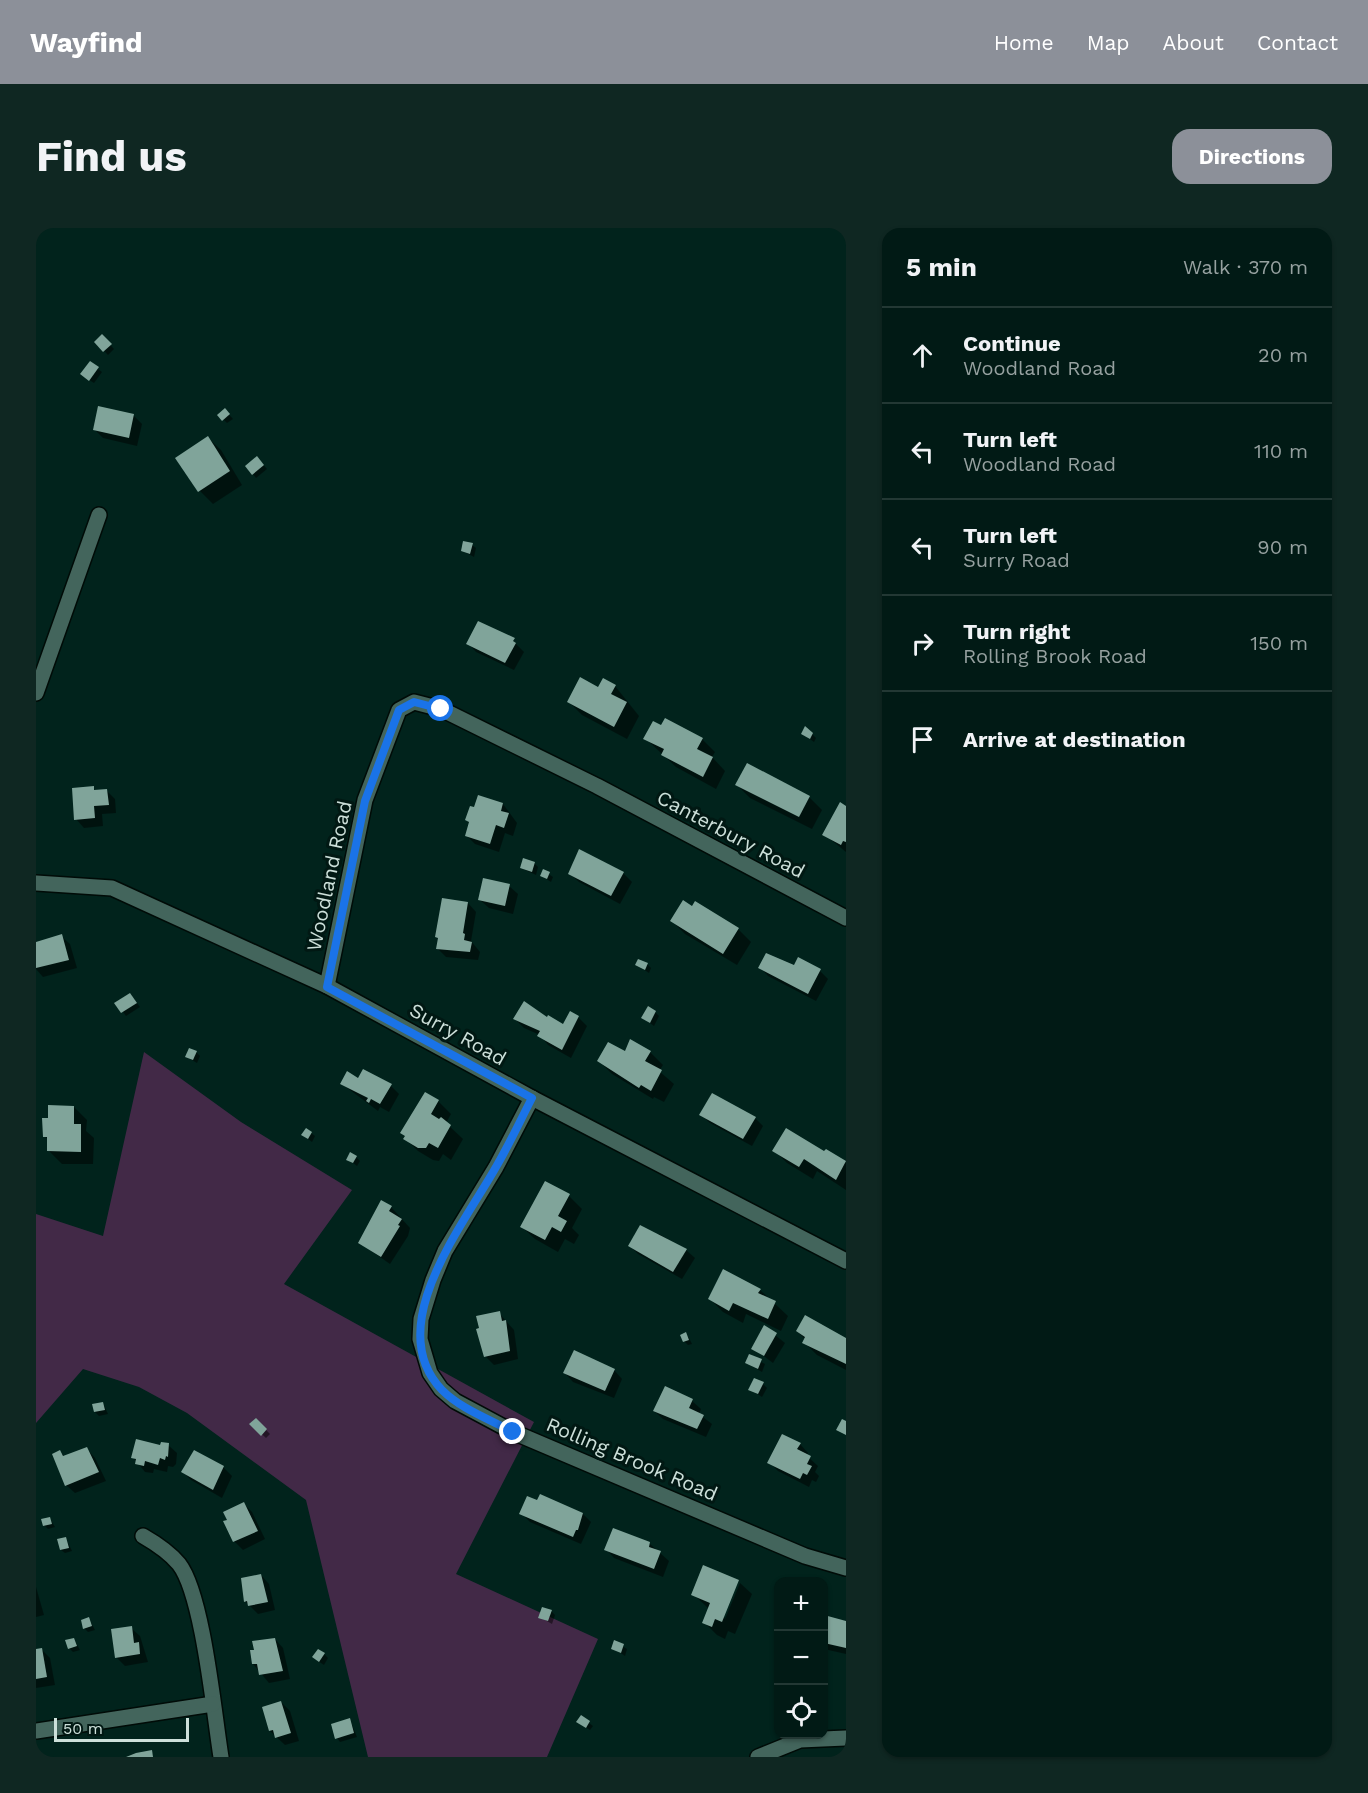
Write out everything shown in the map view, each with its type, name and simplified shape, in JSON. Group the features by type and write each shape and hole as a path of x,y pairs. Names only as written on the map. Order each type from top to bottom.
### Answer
{"street":[{"path":"36,693 99,515"},
{"name":"Woodland Road","path":"327,987 365,801 399,710 414,702 441,709 597,786"},
{"name":"Canterbury Road","path":"597,786 846,918"},
{"name":"Surry Road","path":"36,883 112,888 327,987 532,1098 846,1262"},
{"name":"Rolling Brook Road","path":"532,1098 496,1167 445,1251 433,1280 422,1319 420,1339 430,1373 441,1389 456,1401 513,1432 805,1556 846,1568"},
{"path":"143,1536 164,1548 180,1565 189,1582 202,1636 221,1757"},
{"path":"36,1731 213,1704"},
{"path":"758,1757 800,1740 846,1738"}],"shaded area":[{"path":"144,1052 241,1122 352,1190 284,1284 534,1422 456,1574 598,1639 547,1757 368,1757 306,1500 187,1413 139,1387 83,1369 36,1423 36,1214 103,1236"}],"building":[{"path":"102,334 112,344 103,352 94,342"},
{"path":"90,361 99,367 89,381 80,374"},
{"path":"98,406 134,414 129,438 93,430"},
{"path":"225,408 230,414 222,421 217,415"},
{"path":"208,436 230,471 198,492 175,458"},
{"path":"257,456 264,465 252,475 245,466"},
{"path":"463,541 473,543 470,554 461,551"},
{"path":"478,621 515,638 513,641 516,643 505,663 466,644"},
{"path":"580,677 598,687 603,678 616,685 611,694 627,702 614,727 567,702"},
{"path":"665,718 703,738 697,749 713,757 703,777 661,755 664,749 643,739 653,721 661,725"},
{"path":"805,726 813,733 810,739 801,734"},
{"path":"747,763 810,796 799,817 735,785"},
{"path":"94,786 94,790 107,789 109,805 94,806 95,818 74,820 72,788"},
{"path":"478,795 503,803 501,811 509,813 504,828 496,825 490,844 465,836 469,822 465,820 470,806 474,807"},
{"path":"840,802 846,806 846,842 843,841 841,845 822,835"},
{"path":"579,849 624,872 611,896 568,874"},
{"path":"523,858 535,862 532,872 520,868"},
{"path":"543,869 550,872 547,879 540,876"},
{"path":"483,878 510,884 505,906 478,900"},
{"path":"442,898 468,902 463,933 465,934 464,940 472,942 470,952 436,949 438,938 435,937"},
{"path":"683,900 692,906 695,901 739,928 723,954 670,921"},
{"path":"62,934 69,960 36,968 36,942"},
{"path":"766,953 794,965 798,957 821,969 808,994 758,968"},
{"path":"638,959 648,963 645,970 635,965"},
{"path":"130,993 137,1003 121,1013 114,1003"},
{"path":"524,1001 547,1017 548,1015 563,1024 570,1011 579,1016 562,1050 537,1036 540,1031 513,1019"},
{"path":"648,1006 656,1011 650,1023 641,1018"},
{"path":"630,1039 651,1051 645,1061 662,1070 651,1091 641,1085 639,1088 597,1061 608,1042 625,1051"},
{"path":"189,1048 197,1051 193,1060 185,1057"},
{"path":"363,1069 392,1084 380,1104 371,1099 369,1103 366,1101 368,1098 340,1084 347,1071 358,1078"},
{"path":"425,1092 439,1100 431,1114 439,1119 441,1117 451,1125 438,1148 429,1143 426,1148 418,1148 403,1139 405,1136 400,1133"},
{"path":"712,1093 756,1117 743,1139 699,1115"},
{"path":"48,1105 74,1106 74,1124 81,1124 81,1152 47,1151 47,1137 43,1137 42,1118 48,1118"},
{"path":"306,1128 312,1132 308,1139 301,1135"},
{"path":"786,1128 824,1151 826,1149 846,1161 836,1180 804,1159 799,1167 772,1151"},
{"path":"350,1152 357,1156 353,1163 346,1160"},
{"path":"545,1181 570,1194 558,1216 567,1221 561,1232 552,1227 545,1240 520,1227"},
{"path":"381,1200 392,1206 389,1211 402,1219 381,1257 358,1243"},
{"path":"640,1225 687,1249 673,1272 628,1246"},
{"path":"723,1269 761,1289 758,1293 776,1301 768,1319 733,1303 729,1311 708,1299"},
{"path":"500,1311 502,1321 506,1320 510,1351 484,1357 476,1329 479,1328 476,1316"},
{"path":"805,1315 846,1338 846,1364 802,1343 805,1337 796,1331"},
{"path":"764,1325 777,1333 764,1356 751,1349"},
{"path":"686,1332 689,1340 683,1342 680,1335"},
{"path":"574,1350 615,1369 605,1391 563,1373"},
{"path":"749,1354 762,1359 758,1369 745,1363"},
{"path":"754,1378 764,1382 758,1394 748,1390"},
{"path":"665,1386 693,1399 689,1408 704,1415 697,1429 653,1411"},
{"path":"103,1402 105,1410 94,1412 92,1404"},
{"path":"256,1418 267,1429 261,1436 249,1424"},
{"path":"842,1419 846,1421 846,1435 836,1430"},
{"path":"782,1434 801,1443 797,1449 811,1456 807,1464 812,1466 807,1475 803,1473 800,1479 767,1463"},
{"path":"136,1439 160,1445 161,1442 169,1443 168,1457 166,1456 165,1460 160,1458 158,1465 145,1461 144,1466 135,1464 136,1459 131,1458"},
{"path":"87,1447 99,1472 65,1486 52,1454 60,1450 63,1456"},
{"path":"194,1450 224,1466 213,1490 181,1472"},
{"path":"540,1494 583,1513 578,1530 573,1537 519,1514 527,1496 537,1500"},
{"path":"244,1502 258,1531 233,1542 223,1521 227,1520 223,1512"},
{"path":"50,1517 52,1524 43,1526 41,1519"},
{"path":"613,1528 650,1542 649,1547 661,1551 654,1569 604,1550"},
{"path":"66,1537 69,1548 60,1550 57,1539"},
{"path":"703,1565 739,1580 722,1622 715,1619 712,1627 702,1623 710,1603 691,1595"},
{"path":"261,1574 268,1602 248,1606 247,1601 244,1602 241,1578"},
{"path":"542,1607 552,1610 548,1621 538,1618"},
{"path":"828,1616 846,1621 846,1648 828,1644"},
{"path":"89,1617 92,1626 83,1629 81,1620"},
{"path":"132,1626 134,1643 139,1642 140,1654 115,1658 111,1629"},
{"path":"74,1638 77,1646 68,1649 65,1640"},
{"path":"275,1638 283,1671 259,1675 257,1664 252,1664 250,1650 254,1650 252,1641"},
{"path":"614,1640 624,1644 621,1653 611,1649"},
{"path":"42,1648 47,1677 36,1679 36,1649"},
{"path":"318,1649 325,1653 319,1662 312,1657"},
{"path":"281,1701 291,1733 275,1738 273,1730 269,1731 262,1707"},
{"path":"581,1715 590,1721 586,1728 576,1722"},
{"path":"350,1718 354,1733 335,1739 331,1724"},
{"path":"152,1750 153,1757 126,1757 136,1753"}],"route":[{"path":"441,709 414,702 399,710 365,801 327,987 532,1098 496,1167 445,1251 433,1280 422,1319 420,1339 430,1373 441,1389 456,1401 513,1432"}]}
